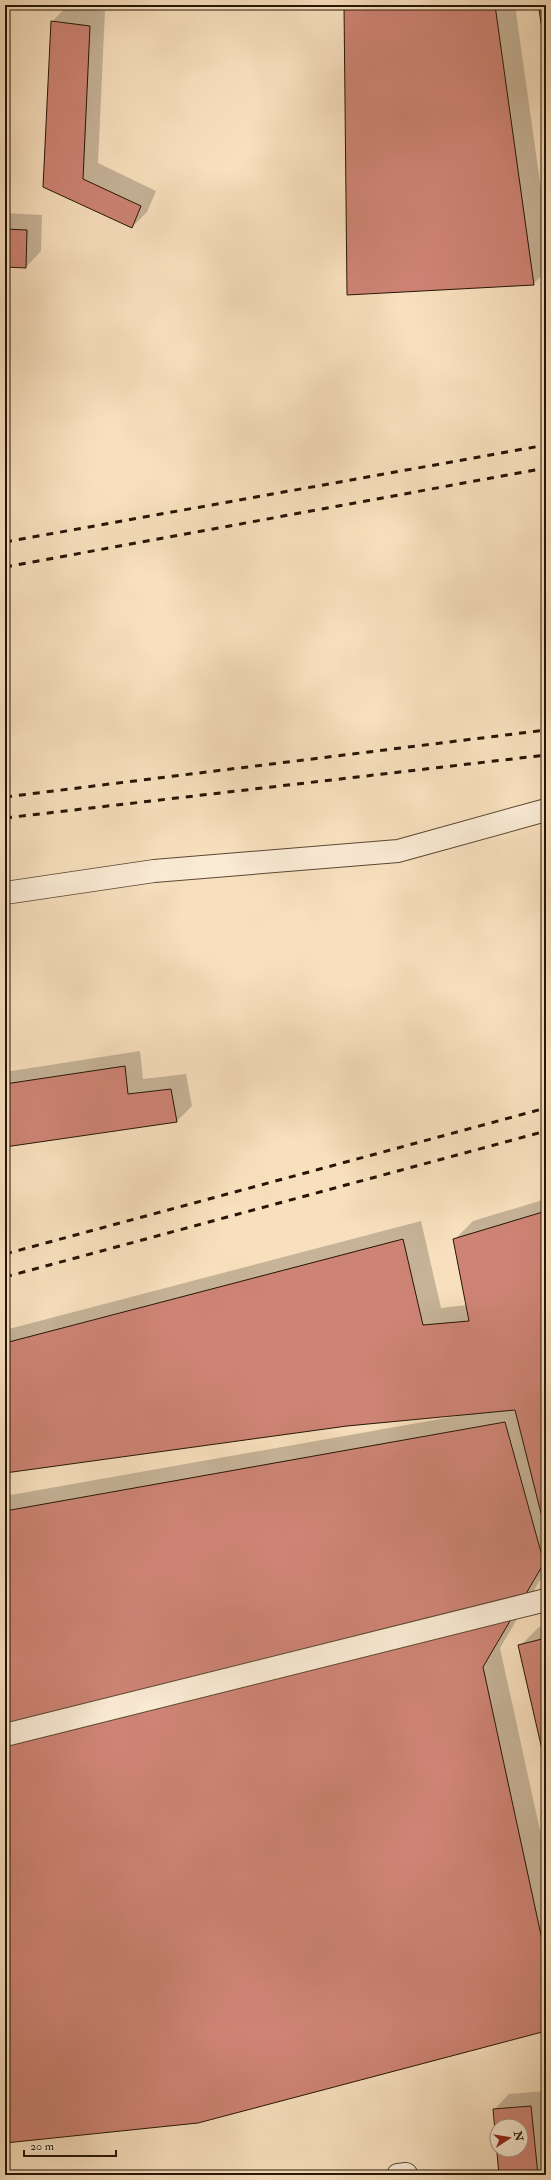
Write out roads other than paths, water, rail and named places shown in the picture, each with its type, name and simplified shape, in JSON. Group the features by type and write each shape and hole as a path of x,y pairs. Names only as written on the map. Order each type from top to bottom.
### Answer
{"street":[{"path":"5,893 154,871 398,851 546,810"},
{"path":"5,1735 546,1600"}],"railway":[{"path":"5,542 546,445"},
{"path":"5,567 546,468"},
{"path":"5,797 546,730"},
{"path":"5,818 546,755"},
{"path":"5,1254 546,1108"},
{"path":"5,1277 546,1131"}]}
